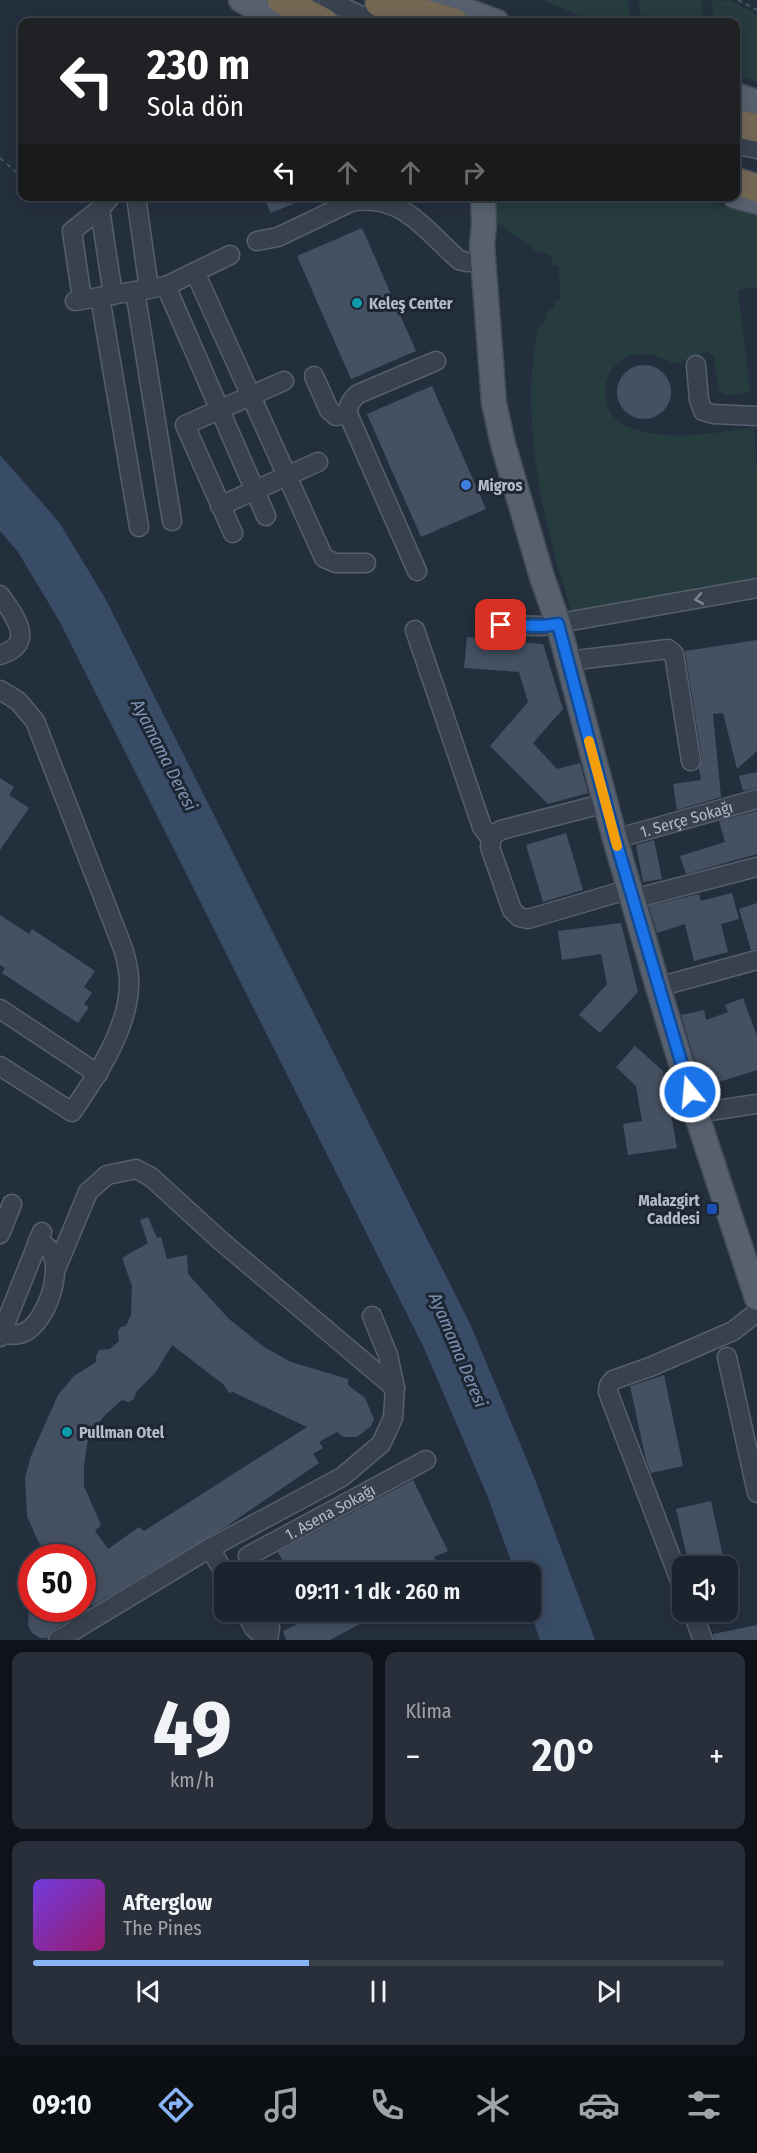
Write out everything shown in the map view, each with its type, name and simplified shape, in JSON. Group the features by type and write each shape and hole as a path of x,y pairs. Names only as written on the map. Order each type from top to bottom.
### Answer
{"highway":[{"path":"281,0 316,18"},
{"path":"375,8 409,18"},
{"path":"375,8 431,18"},
{"path":"740,106 757,109"},
{"path":"740,124 757,128"},
{"path":"740,168 757,172"},
{"path":"740,183 757,188"}],"main road":[{"path":"241,0 274,18"},
{"path":"438,0 485,18"},
{"path":"740,97 757,102"},
{"path":"740,197 757,202"},
{"path":"472,201 474,222 483,253"},
{"path":"483,201 483,253 494,403 503,444 558,624 615,838 696,1113 749,1245 757,1298"}],"street":[{"path":"328,0 375,8"},
{"path":"740,145 757,149"},
{"path":"137,201 150,289 172,521"},
{"path":"257,241 278,237 355,201"},
{"path":"372,201 399,208 418,220 459,260 468,262 483,253"},
{"path":"106,203 107,296 139,527"},
{"path":"106,203 72,231 78,300 150,289 195,273 230,255"},
{"path":"195,273 324,558 336,563 366,563"},
{"path":"150,289 220,410 266,516"},
{"path":"417,571 348,414 350,402 358,394 436,361"},
{"path":"696,365 699,400 703,411 713,414 757,416"},
{"path":"314,376 329,410 336,416 348,414"},
{"path":"233,533 185,425 284,381"},
{"path":"220,506 318,462"},
{"path":"501,625 558,624 757,588"},
{"path":"0,595 19,622 20,628 16,645 0,655"},
{"path":"415,630 482,827 491,839"},
{"path":"568,661 668,649 674,654 691,761"},
{"path":"0,690 18,701 35,721 129,969 129,987 123,1019 98,1074 72,1112 0,1066"},
{"name":"1. Serçe Sokağı","path":"615,838 757,799"},
{"path":"606,803 501,830 491,839 490,847 512,910 523,919 757,867"},
{"path":"658,987 757,960"},
{"path":"0,1009 98,1074"},
{"path":"696,1113 757,1104"},
{"path":"56,1269 51,1251 40,1237 1,1335 25,1332 37,1321 47,1305 56,1269 88,1192 106,1174 136,1169 151,1177 212,1233 395,1388"},
{"path":"0,1234 12,1204"},
{"path":"672,1560 608,1392 609,1385 613,1380 650,1367 733,1331 757,1312"},
{"path":"58,1640 210,1548 342,1477 381,1444 393,1418 395,1388 388,1354 372,1316"},
{"path":"727,1357 750,1423 757,1493"},
{"name":"1. Asena Sokağı","path":"250,1562 248,1556 426,1460"},
{"path":"210,1548 218,1562"},
{"path":"251,1622 267,1640 270,1627 268,1622"},
{"path":"696,1622 703,1640"}],"path":[{"path":"738,0 757,10"},
{"path":"0,158 18,174"}],"green space":[{"path":"543,0 628,0 630,18 584,18"},
{"path":"638,0 702,0 703,18 641,18"},
{"path":"712,0 731,1 757,15 757,82 740,77 740,18 713,18"},
{"path":"495,201 703,201 757,215 757,287 738,290 750,392 727,396 719,391 714,357 708,351 676,364 650,355 628,356 610,373 605,396 608,408 615,418 626,426 641,431 689,435 754,427 757,468 757,579 572,612 543,507 533,433 531,396 533,360 539,325 546,321 546,313 554,308 554,301 560,300 559,265 553,265 548,254 536,251 497,223"}],"water":[{"name":"Ayamama Deresi","path":"0,455 59,522 105,598 471,1326 534,1477 595,1640 540,1640 534,1622 541,1622 541,1562 511,1562 487,1495 424,1348 60,622 18,552 0,531"}],"building":[{"path":"265,201 300,201 271,213"},
{"name":"Keleş Center","path":"362,228 416,351 351,379 297,256"},
{"path":"644,365 654,367 663,373 669,382 671,392 669,402 663,411 654,417 644,419 634,417 625,411 619,402 617,392 619,382 625,373 634,367"},
{"path":"432,386 486,509 421,537 367,414"},
{"path":"467,637 543,644 563,709 533,743 557,769 580,763 588,793 548,804 490,746 528,702 519,672 464,668"},
{"path":"757,640 757,751 737,769 723,713 713,714 721,797 677,810 673,784 701,780 699,768 702,760 685,651"},
{"path":"757,772 757,788 743,791 739,776"},
{"path":"0,778 14,787 9,795 29,808 0,850"},
{"path":"757,811 757,854 686,874 680,856 725,842 719,821"},
{"path":"566,833 583,890 543,902 526,845"},
{"path":"654,840 662,879 643,882 636,845"},
{"path":"732,893 739,919 721,924 728,952 694,961 685,924 657,933 649,906 699,894 701,901"},
{"path":"757,903 757,949 751,950 739,909"},
{"path":"0,915 29,934 32,929 95,971 84,987 92,993 84,1004 89,1007 78,1023 2,973 5,968 0,965"},
{"path":"621,923 638,992 600,1033 579,1015 607,984 601,954 562,960 558,931"},
{"path":"743,998 757,1036 757,1070 703,1087 681,1015 704,1010 706,1020 728,1012 725,1005"},
{"path":"635,1046 663,1071 677,1148 628,1155 623,1124 642,1121 636,1086 616,1067"},
{"name":"Pullman Otel","path":"148,1217 157,1238 161,1237 167,1259 187,1255 188,1274 229,1319 264,1347 291,1362 348,1379 348,1385 365,1398 374,1419 371,1426 357,1437 344,1437 337,1432 319,1442 323,1448 313,1454 319,1463 224,1528 96,1604 96,1544 40,1544 27,1516 25,1478 31,1456 58,1395 74,1376 96,1362 99,1350 110,1349 119,1341 118,1331 121,1327 126,1326 131,1315 132,1286 122,1258 148,1243 140,1220","holes":["172,1345 224,1385 229,1393 233,1392 307,1427 144,1531 139,1527 108,1549 95,1531 101,1525 84,1486 87,1444 96,1426 122,1400 129,1402 134,1399 136,1392 155,1373"]},
{"path":"664,1375 683,1466 651,1473 646,1460 630,1386"},
{"path":"413,1480 448,1551 434,1557 437,1562 283,1562 278,1552"},
{"path":"711,1501 723,1556 687,1556 676,1509"},
{"path":"28,1622 66,1622 52,1631 47,1638 40,1638 32,1633"},
{"path":"302,1622 364,1622 330,1640 286,1640 283,1631"},
{"path":"757,1625 757,1640 714,1640 713,1634"}],"slow traffic":[{"path":"589,741 617,846"}],"place":[{"name":"Keleş Center","path":"357,303"},
{"name":"Migros","path":"466,485"},
{"name":"Malazgirt Caddesi","path":"712,1209"},
{"name":"Pullman Otel","path":"67,1432"}],"route":[{"path":"501,625 558,624 615,838 690,1092"}]}
